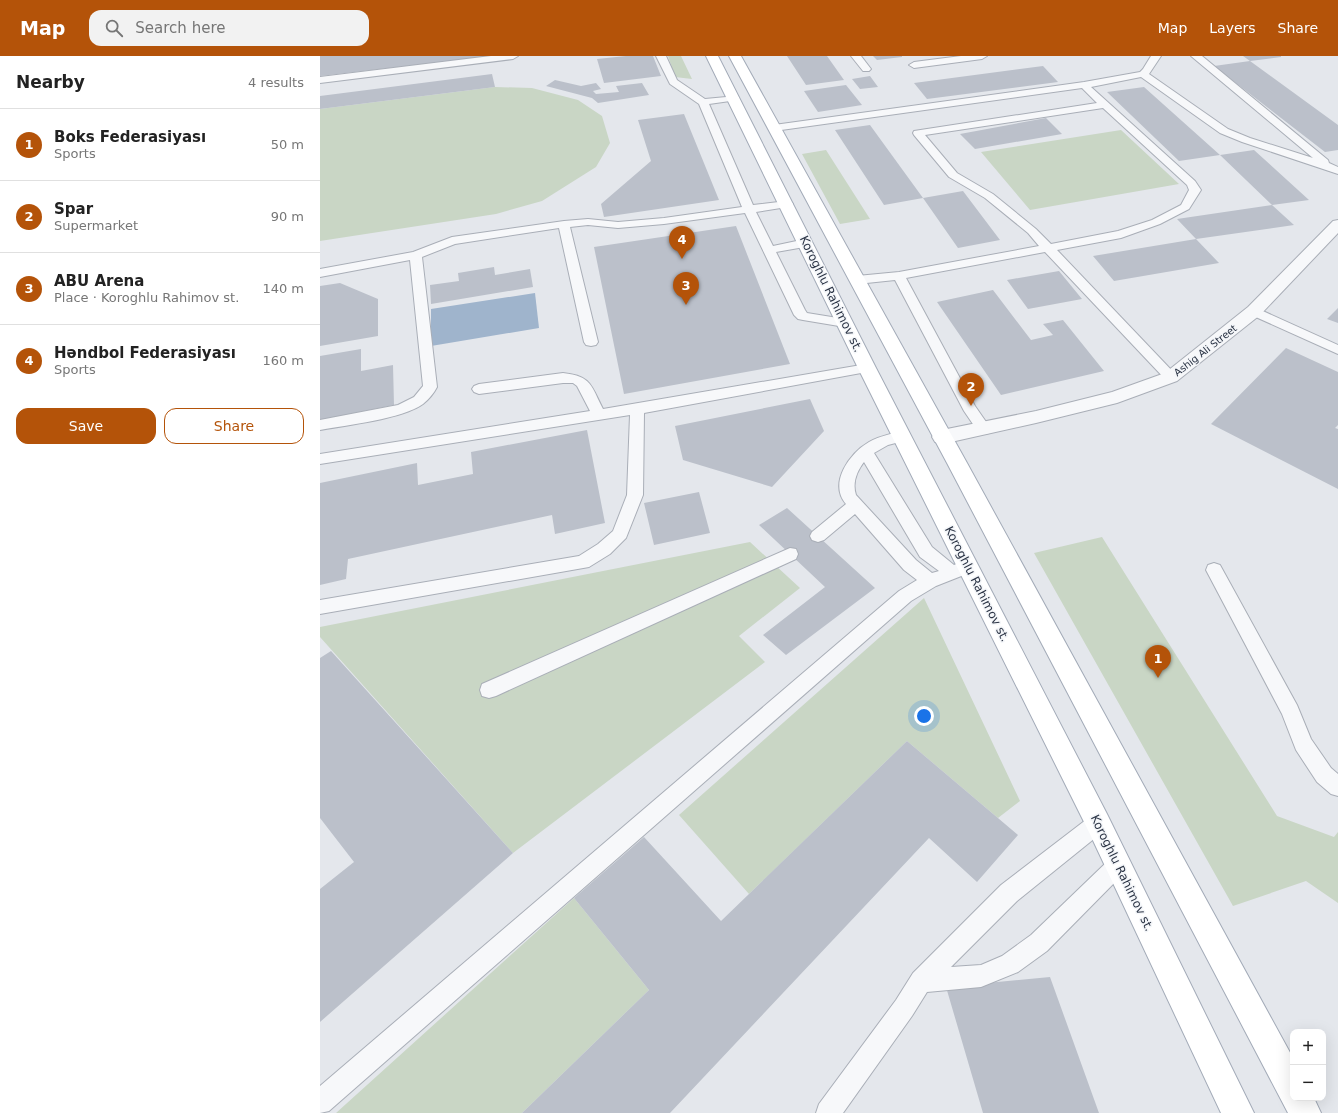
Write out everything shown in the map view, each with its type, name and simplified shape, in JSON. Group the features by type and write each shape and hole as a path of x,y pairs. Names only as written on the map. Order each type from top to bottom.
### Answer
{"main road":[{"name":"Koroghlu Rahimov st.","path":"712,56 902,436 961,570 1098,823 1238,1113"},
{"path":"735,56 942,437 1290,1084"},
{"path":"1299,1101 1305,1113"}],"street":[{"name":"Ashig Ali Street","path":"942,437 984,429 1117,397 1171,377 1254,311 1338,224"}],"lane":[{"path":"320,80 513,56"},
{"path":"662,56 673,82 703,102 750,209 799,312 803,316 845,323"},
{"path":"856,56 866,69"},
{"path":"914,65 982,56"},
{"path":"774,128 1084,85 1143,74 1147,71 1156,56"},
{"path":"1196,56 1334,169"},
{"path":"1143,74 1224,131 1246,140 1334,169"},
{"path":"857,280 899,276 1121,234 1156,222 1185,207 1195,190 1191,183 1084,85"},
{"path":"703,102 734,98"},
{"path":"914,127 1105,105"},
{"path":"901,110 954,175 996,200 1032,231 1171,377"},
{"path":"320,273 416,255 452,241 564,224 588,222 618,225 664,221 787,204"},
{"path":"564,224 591,342"},
{"path":"769,250 806,243"},
{"path":"320,426 402,409 419,400 430,388 416,255"},
{"path":"899,276 969,408 984,429"},
{"path":"1254,311 1338,350"},
{"path":"320,459 637,409 867,368"},
{"path":"479,389 563,378 576,379 582,382 599,415"},
{"path":"320,607 583,562 604,549 620,534 635,495 637,409"},
{"path":"902,436 876,444 866,452 856,462 846,484 846,490 849,497 910,565 930,581"},
{"path":"866,452 926,552 961,570"},
{"path":"818,536 856,505"},
{"path":"489,690 790,554"},
{"path":"320,1102 899,601 930,581 961,570"},
{"path":"1214,570 1290,711 1303,744 1324,776 1338,787"},
{"path":"828,1113 904,1008 921,981 1009,893 1098,823"},
{"path":"921,981 981,976 1010,964 1039,943 1118,865"}],"green space":[{"path":"668,56 681,56 692,79 675,77"},
{"path":"495,87 532,88 578,100 602,116 610,143 596,167 542,201 496,214 320,241 320,109"},
{"path":"1121,130 1179,184 1030,210 981,152"},
{"path":"826,150 870,219 840,224 802,154"},
{"path":"1102,537 1277,816 1334,837 1338,832 1338,903 1306,881 1233,906 1034,553"},
{"path":"750,542 800,588 739,636 765,662 513,853 320,637 320,627"},
{"path":"924,598 1020,801 998,818 907,741 749,894 679,815"},
{"path":"574,898 649,990 522,1113 336,1113"}],"water":[{"path":"535,293 539,328 431,346 431,309"}],"building":[{"path":"320,56 483,56 484,57 320,76"},
{"path":"626,56 653,56 661,76 604,83 597,59"},
{"path":"787,56 827,56 844,80 806,85"},
{"path":"873,56 902,56 902,57 877,60"},
{"path":"1243,56 1281,56 1281,57 1250,61"},
{"path":"1250,61 1338,125 1338,150 1325,152 1214,66"},
{"path":"1043,66 1058,82 927,99 914,83"},
{"path":"492,74 495,87 320,109 320,96"},
{"path":"870,76 878,87 860,89 852,79"},
{"path":"555,80 581,86 596,83 601,89 593,91 596,94 619,92 616,86 642,83 649,95 598,103 592,98 546,86"},
{"path":"846,85 862,105 818,112 804,91"},
{"path":"1144,87 1220,155 1179,161 1107,92"},
{"path":"684,114 719,200 604,217 601,204 651,161 638,120"},
{"path":"1046,118 1062,134 975,149 960,134"},
{"path":"870,125 923,198 884,205 835,130"},
{"path":"1254,150 1309,200 1272,205 1220,155"},
{"path":"963,191 1000,240 958,248 923,198"},
{"path":"1272,205 1294,225 1196,239 1177,219"},
{"path":"736,226 790,364 624,394 594,247"},
{"path":"1196,239 1219,263 1114,281 1093,256"},
{"path":"494,267 495,275 530,269 533,287 431,304 430,285 459,281 458,273"},
{"path":"1059,271 1082,299 1028,309 1007,280"},
{"path":"340,283 378,299 378,336 320,346 320,286"},
{"path":"993,290 1031,340 1053,335 1043,324 1063,320 1104,371 1001,395 937,302"},
{"path":"1338,308 1338,323 1327,319"},
{"path":"1286,348 1338,372 1338,425 1335,428 1338,429 1338,489 1211,424"},
{"path":"361,349 361,371 393,365 394,405 320,420 320,356"},
{"path":"810,399 824,431 772,487 683,460 675,426"},
{"path":"587,430 605,523 555,534 552,515 348,559 346,579 320,585 320,483 417,463 418,485 473,474 471,452"},
{"path":"699,492 710,533 654,545 644,503"},
{"path":"787,508 875,588 786,655 763,635 825,587 759,525"},
{"path":"331,651 513,853 320,1022 320,889 354,862 320,818 320,658"},
{"path":"907,741 1018,835 977,882 929,838 670,1113 522,1113 649,990 574,898 644,837 721,921"},
{"path":"1050,977 1099,1113 983,1113 946,987"}],"place":[{"name":"Həndbol Federasiyası","path":"682,259"},
{"name":"ABU Arena","path":"686,305"},
{"name":"Spar","path":"971,406"},
{"name":"Boks Federasiyası","path":"1158,678"}]}
